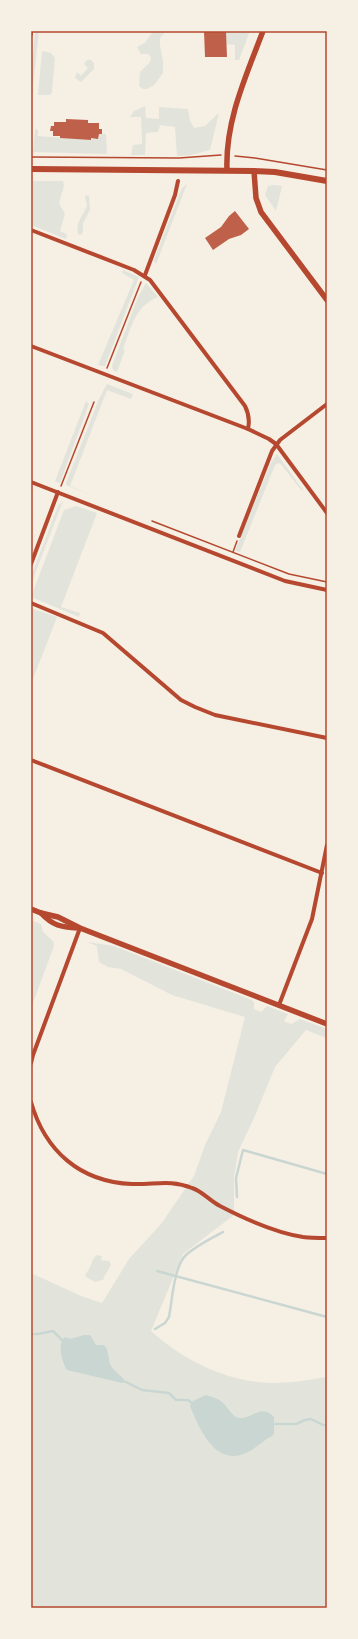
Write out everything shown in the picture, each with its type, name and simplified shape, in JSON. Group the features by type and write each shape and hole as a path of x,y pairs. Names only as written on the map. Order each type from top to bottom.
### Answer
{"main road":[{"path":"31,169 254,171 275,172 327,181"}],"street":[{"path":"227,170 227,155 236,104 263,31"},
{"path":"254,171 256,198 261,212 327,300"},
{"path":"143,275 178,181"},
{"path":"31,230 143,275 159,290 240,399 249,416 250,422 248,429"},
{"path":"31,346 248,429 269,439 276,444 327,513"},
{"path":"239,536 276,444 327,404"},
{"path":"31,482 285,581 327,590"},
{"path":"31,564 58,492"},
{"path":"31,603 103,633 181,700 195,707 215,715 327,738"},
{"path":"31,760 322,873"},
{"path":"279,1005 312,919 327,845"},
{"path":"31,909 58,917 80,928 327,1024"},
{"path":"31,1063 80,928"},
{"path":"31,1102 38,1123 50,1142 65,1160 94,1177 132,1184 179,1183 195,1189 218,1205 268,1227 302,1237 327,1238"}],"path":[{"path":"31,157 179,158 213,154 255,158 327,170"},
{"path":"105,375 142,282 140,278 143,275"},
{"path":"61,486 94,402"},
{"path":"55,484 66,488"},
{"path":"152,521 288,574 327,582"},
{"path":"233,552 239,536"}],"shaded area":[{"path":"35,31 39,31 31,104 31,74"},
{"path":"153,31 163,31 164,33 160,38 163,73 154,85 147,89 143,89 139,86 140,72 150,62 151,57 148,54 141,54 137,47 145,43"},
{"path":"226,31 250,31 239,60 235,60 235,45 226,44"},
{"path":"42,51 51,53 55,58 52,92 50,95 38,95"},
{"path":"87,60 91,60 94,63 94,69 81,82 75,78 77,72 81,76 88,68 84,64"},
{"path":"145,106 146,118 159,119 159,107 188,109 190,121 194,128 205,126 219,113 210,150 191,155 177,156 175,127 160,125 158,132 146,133 145,155 131,155 133,145 142,144 142,141 141,117 130,117 134,111"},
{"path":"35,129 38,130 38,136 91,140 91,138 98,138 99,134 106,134 107,154 33,152"},
{"path":"31,181 63,181 64,186 59,203 65,214 60,231 66,234 66,239 31,225"},
{"path":"187,184 156,264 154,260 182,188"},
{"path":"268,186 282,186 276,211 265,195"},
{"path":"86,195 89,196 90,210 83,223 83,232 81,235 78,234 77,230 87,206"},
{"path":"123,270 139,277 105,366 98,365 134,280 122,273"},
{"path":"146,283 158,297 144,306 135,318 123,349 125,350 117,372 113,370 112,366 138,297"},
{"path":"107,384 133,394 131,399 107,390 70,486 95,497 66,485 66,483 99,399"},
{"path":"86,401 89,404 60,483 55,481"},
{"path":"277,454 303,490 302,491 280,463 275,465 240,552 235,551 271,463"},
{"path":"63,501 31,584 31,576 58,506"},
{"path":"76,506 97,513 61,607 80,613 79,617 31,597 64,510"},
{"path":"31,608 57,617 31,684"},
{"path":"31,920 41,924 43,932 53,941 54,946 31,1008"},
{"path":"87,942 114,946 252,1000 254,1002 254,1009 261,1012 267,1006 288,1014 284,1021 291,1024 300,1019 327,1029 327,1038 306,1030 275,1067 238,1152 234,1178 234,1215 183,1254 151,1331 178,1352 192,1360 207,1368 239,1379 272,1383 293,1382 327,1377 327,1608 31,1608 31,1273 81,1296 102,1303 129,1259 161,1224 194,1176 205,1145 221,1112 245,1017 172,995 121,969 108,967 99,962 97,946"},
{"path":"97,1255 102,1256 101,1260 109,1261 111,1264 103,1280 95,1282 85,1275 93,1259"},
{"path":"90,1335 96,1345 104,1345 106,1347 110,1364 126,1382 122,1383 67,1370 63,1362 61,1344 65,1337 70,1339"},
{"path":"206,1395 221,1401 232,1414 239,1418 244,1418 261,1411 269,1413 274,1417 274,1434 246,1453 235,1456 225,1455 210,1443 198,1425 190,1406 193,1401"}],"building":[{"path":"204,31 226,31 227,57 205,57"},
{"path":"66,119 88,120 88,123 99,123 99,129 102,129 102,134 99,134 98,139 91,138 91,140 60,138 60,136 53,136 53,131 50,131 51,126 54,126 54,122 66,122"},
{"path":"235,211 249,229 241,235 229,239 213,250 205,238 221,227 229,216"}],"waterway":[{"path":"237,1197 236,1178 243,1150 327,1174"},
{"path":"155,1329 165,1323 169,1317 176,1275 182,1260 194,1249 223,1232"},
{"path":"157,1271 327,1317"},
{"path":"31,1334 53,1331 62,1340"},
{"path":"126,1382 142,1390 169,1393 176,1400 188,1400 192,1403"},
{"path":"274,1424 296,1424 311,1419 323,1425 327,1425"}]}
